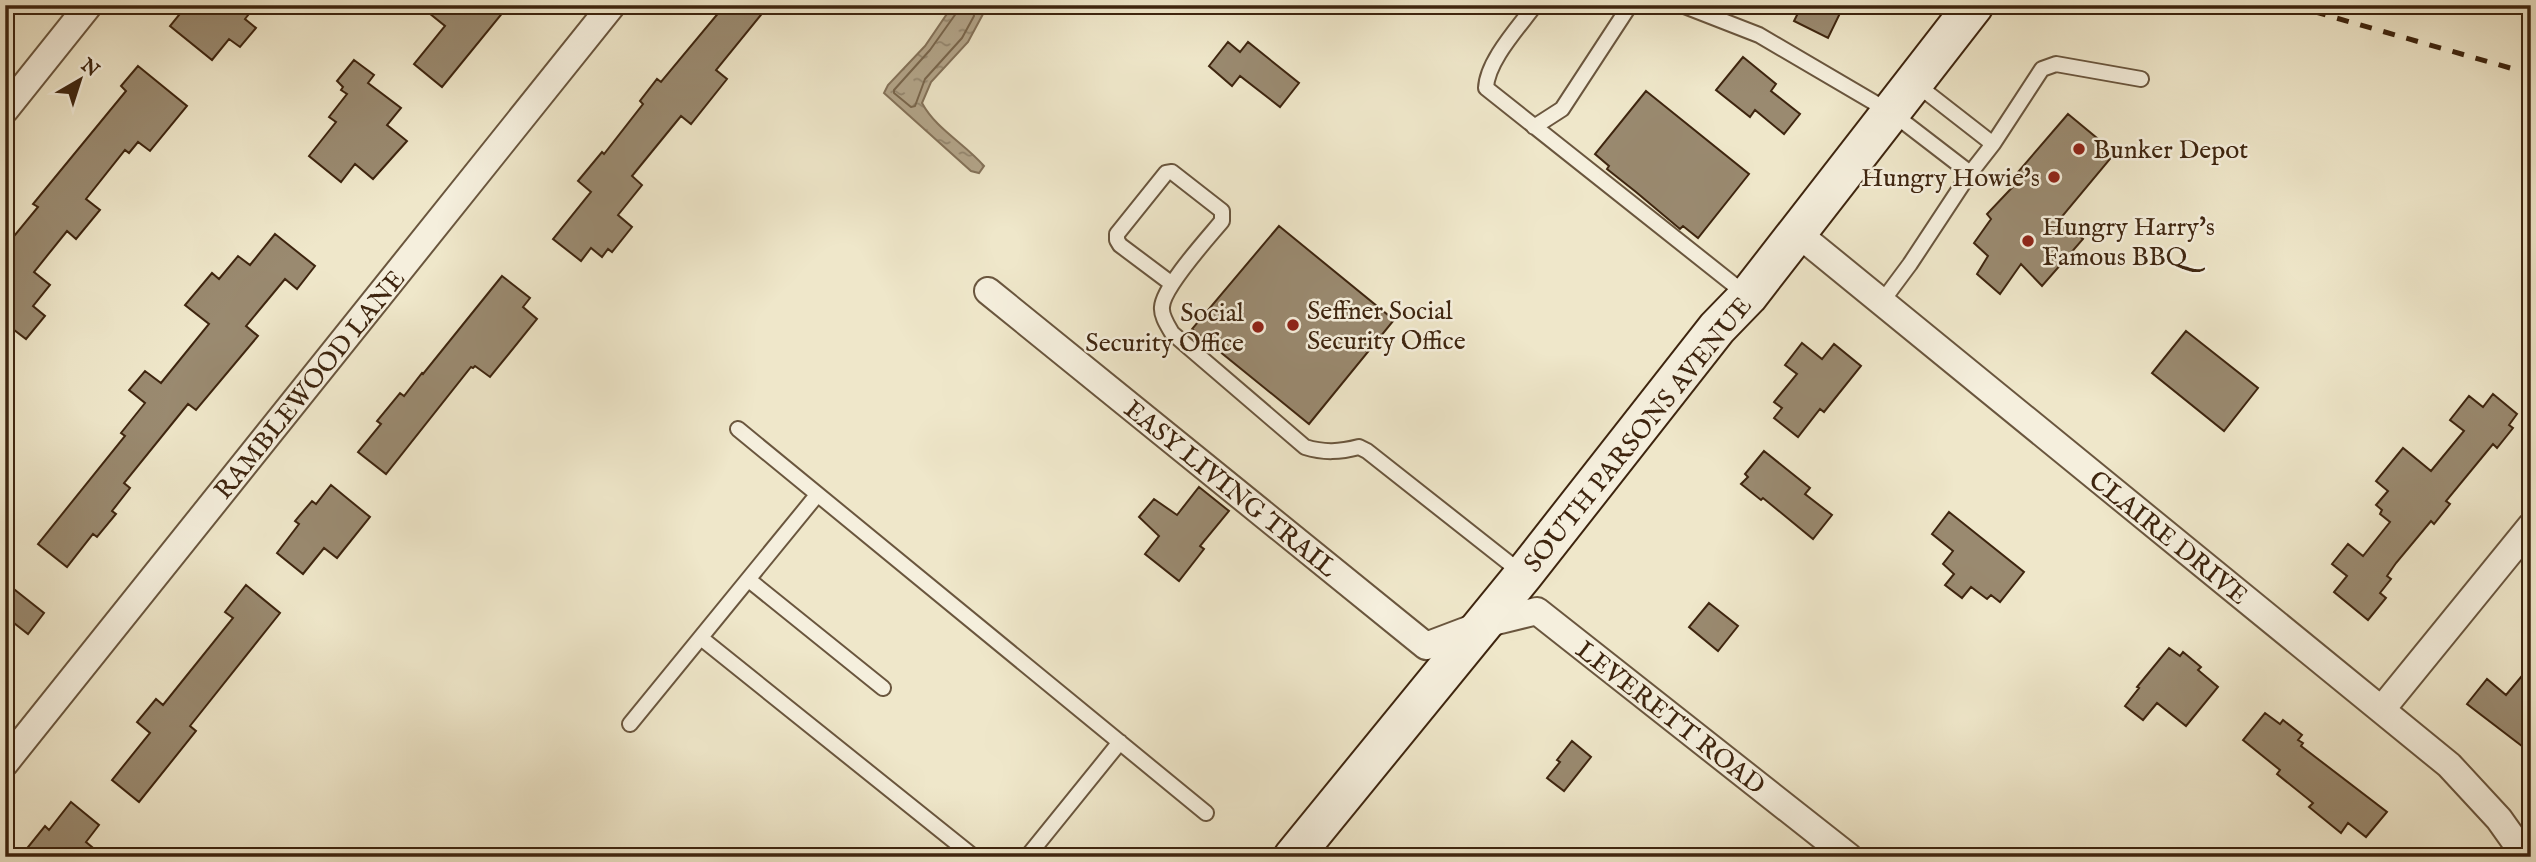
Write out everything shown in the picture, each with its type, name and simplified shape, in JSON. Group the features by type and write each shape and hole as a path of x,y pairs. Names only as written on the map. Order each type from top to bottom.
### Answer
{"main road":[{"name":"SOUTH PARSONS AVENUE","path":"1293,857 1484,624 1717,328 1748,296 1974,5"}],"street":[{"path":"5,110 89,5"},
{"name":"RAMBLEWOOD LANE","path":"5,763 612,5"},
{"name":"CLAIRE DRIVE","path":"1796,232 2382,709 2457,774 2499,818 2526,857"},
{"name":"EASY LIVING TRAIL","path":"988,291 1426,646 1484,624"},
{"path":"2382,709 2531,526"},
{"name":"LEVERETT ROAD","path":"1484,624 1537,611 1849,857"}],"lane":[{"path":"1535,5 1497,58 1486,77 1486,88 1748,296"},
{"path":"1534,127 1562,109 1630,5"},
{"path":"1682,5 1759,34 1903,98 1993,144"},
{"path":"1881,303 1970,173 1993,144 2042,69 2056,64 2141,79"},
{"path":"1903,98 1970,173"},
{"path":"1172,284 1116,240 1117,234 1166,173 1172,172 1222,211 1222,221 1172,284 1161,307 1172,333 1305,447 1322,452 1359,447 1367,451 1524,574"},
{"path":"738,429 1206,813"},
{"path":"630,724 817,495"},
{"path":"749,580 883,688"},
{"path":"701,638 974,857"},
{"path":"1027,857 1120,742"}],"water":[{"path":"953,5 976,5 983,14 968,42 931,82 922,103 935,121 984,166 979,173 971,171 884,93 888,85 925,46"}],"building":[{"path":"187,5 256,5 245,19 256,28 240,47 229,39 212,60 170,26"},
{"path":"419,5 509,5 442,87 414,64 445,26"},
{"path":"725,5 769,5 716,70 727,79 691,124 681,116 632,176 642,185 618,215 632,227 612,252 608,249 602,257 591,248 581,261 553,239 591,192 578,181 602,152 604,154 643,104 640,101 657,79 661,82"},
{"path":"1802,5 1844,5 1828,38 1794,21"},
{"path":"1228,42 1240,52 1248,42 1299,83 1280,107 1240,76 1232,86 1209,66"},
{"path":"1743,57 1776,84 1771,91 1800,114 1784,134 1755,110 1750,117 1716,90"},
{"path":"354,60 374,75 368,83 401,108 387,125 407,141 373,179 355,164 341,182 309,156 336,122 329,117 347,94 341,90 343,87 337,81"},
{"path":"138,66 187,106 150,151 138,142 129,153 125,150 86,199 100,210 76,239 67,231 34,272 50,285 33,306 45,316 26,339 5,323 5,247 38,207 33,204 126,91 121,86"},
{"path":"1646,91 1749,174 1698,238 1683,226 1680,229 1607,169 1609,166 1595,154"},
{"path":"2068,114 2115,153 2059,220 2083,239 2042,286 2021,264 2000,294 1977,274 1988,256 1974,243 1991,219 1987,214 2023,176 2018,172"},
{"name":"Seffner Social Security Office","path":"1279,226 1394,320 1309,424 1192,329"},
{"path":"275,234 315,266 297,289 285,279 246,326 258,336 196,410 188,404 124,483 130,488 112,511 116,514 97,537 93,534 67,567 38,544 125,436 121,433 145,403 129,390 145,371 161,383 209,324 185,305 212,273 219,279 238,256 250,265"},
{"path":"502,276 530,298 523,307 537,319 490,377 475,366 471,367 386,474 358,452 381,424 377,421 400,393 404,396 423,374"},
{"path":"2186,331 2258,388 2224,431 2152,373"},
{"path":"1802,343 1822,359 1834,344 1861,366 1824,412 1820,409 1798,437 1774,418 1782,408 1774,402 1797,374 1785,365"},
{"path":"2493,394 2517,414 2509,425 2513,428 2497,448 2493,444 2446,501 2450,504 2434,524 2431,521 2396,563 2387,576 2391,579 2380,593 2386,598 2368,620 2334,592 2347,576 2332,564 2348,544 2363,556 2390,522 2380,514 2382,510 2376,505 2388,491 2376,481 2403,448 2431,471 2464,431 2450,420 2469,396 2483,407"},
{"path":"1764,451 1810,488 1805,494 1832,515 1813,539 1763,498 1761,500 1741,484 1748,477 1745,474"},
{"path":"331,485 370,517 337,558 324,548 303,574 277,553 299,524 295,521 312,501 316,504"},
{"path":"1199,487 1229,511 1200,546 1204,549 1179,581 1145,554 1159,536 1139,517 1154,499 1177,515"},
{"path":"1949,512 2024,572 2000,602 1991,595 1987,599 1971,587 1962,598 1945,585 1954,574 1943,564 1953,551 1932,534"},
{"path":"5,582 44,613 28,634 5,616"},
{"path":"246,585 280,613 190,726 196,731 139,802 112,780 150,733 137,722 156,699 163,705 233,618 225,612"},
{"path":"1709,603 1738,626 1718,651 1689,627"},
{"path":"2169,648 2180,656 2183,652 2201,667 2198,670 2218,687 2186,726 2157,703 2143,720 2125,706"},
{"path":"2531,665 2531,753 2467,704 2487,679 2506,695"},
{"path":"2265,713 2280,724 2283,720 2302,735 2298,740 2303,743 2301,746 2387,812 2366,837 2348,823 2341,833 2309,807 2313,803 2277,774 2280,770 2243,740"},
{"path":"1572,741 1591,757 1564,791 1547,778"},
{"path":"71,802 99,825 86,842 104,857 20,857 45,826 49,830"}],"railway":[{"path":"2291,5 2531,74"}],"place":[{"name":"Bunker Depot","path":"2079,149"},
{"name":"Hungry Howie's","path":"2054,177"},
{"name":"Hungry Harry's Famous BBQ","path":"2028,241"},
{"name":"Seffner Social Security Office","path":"1293,325"},
{"name":"Social Security Office","path":"1258,327"}]}
